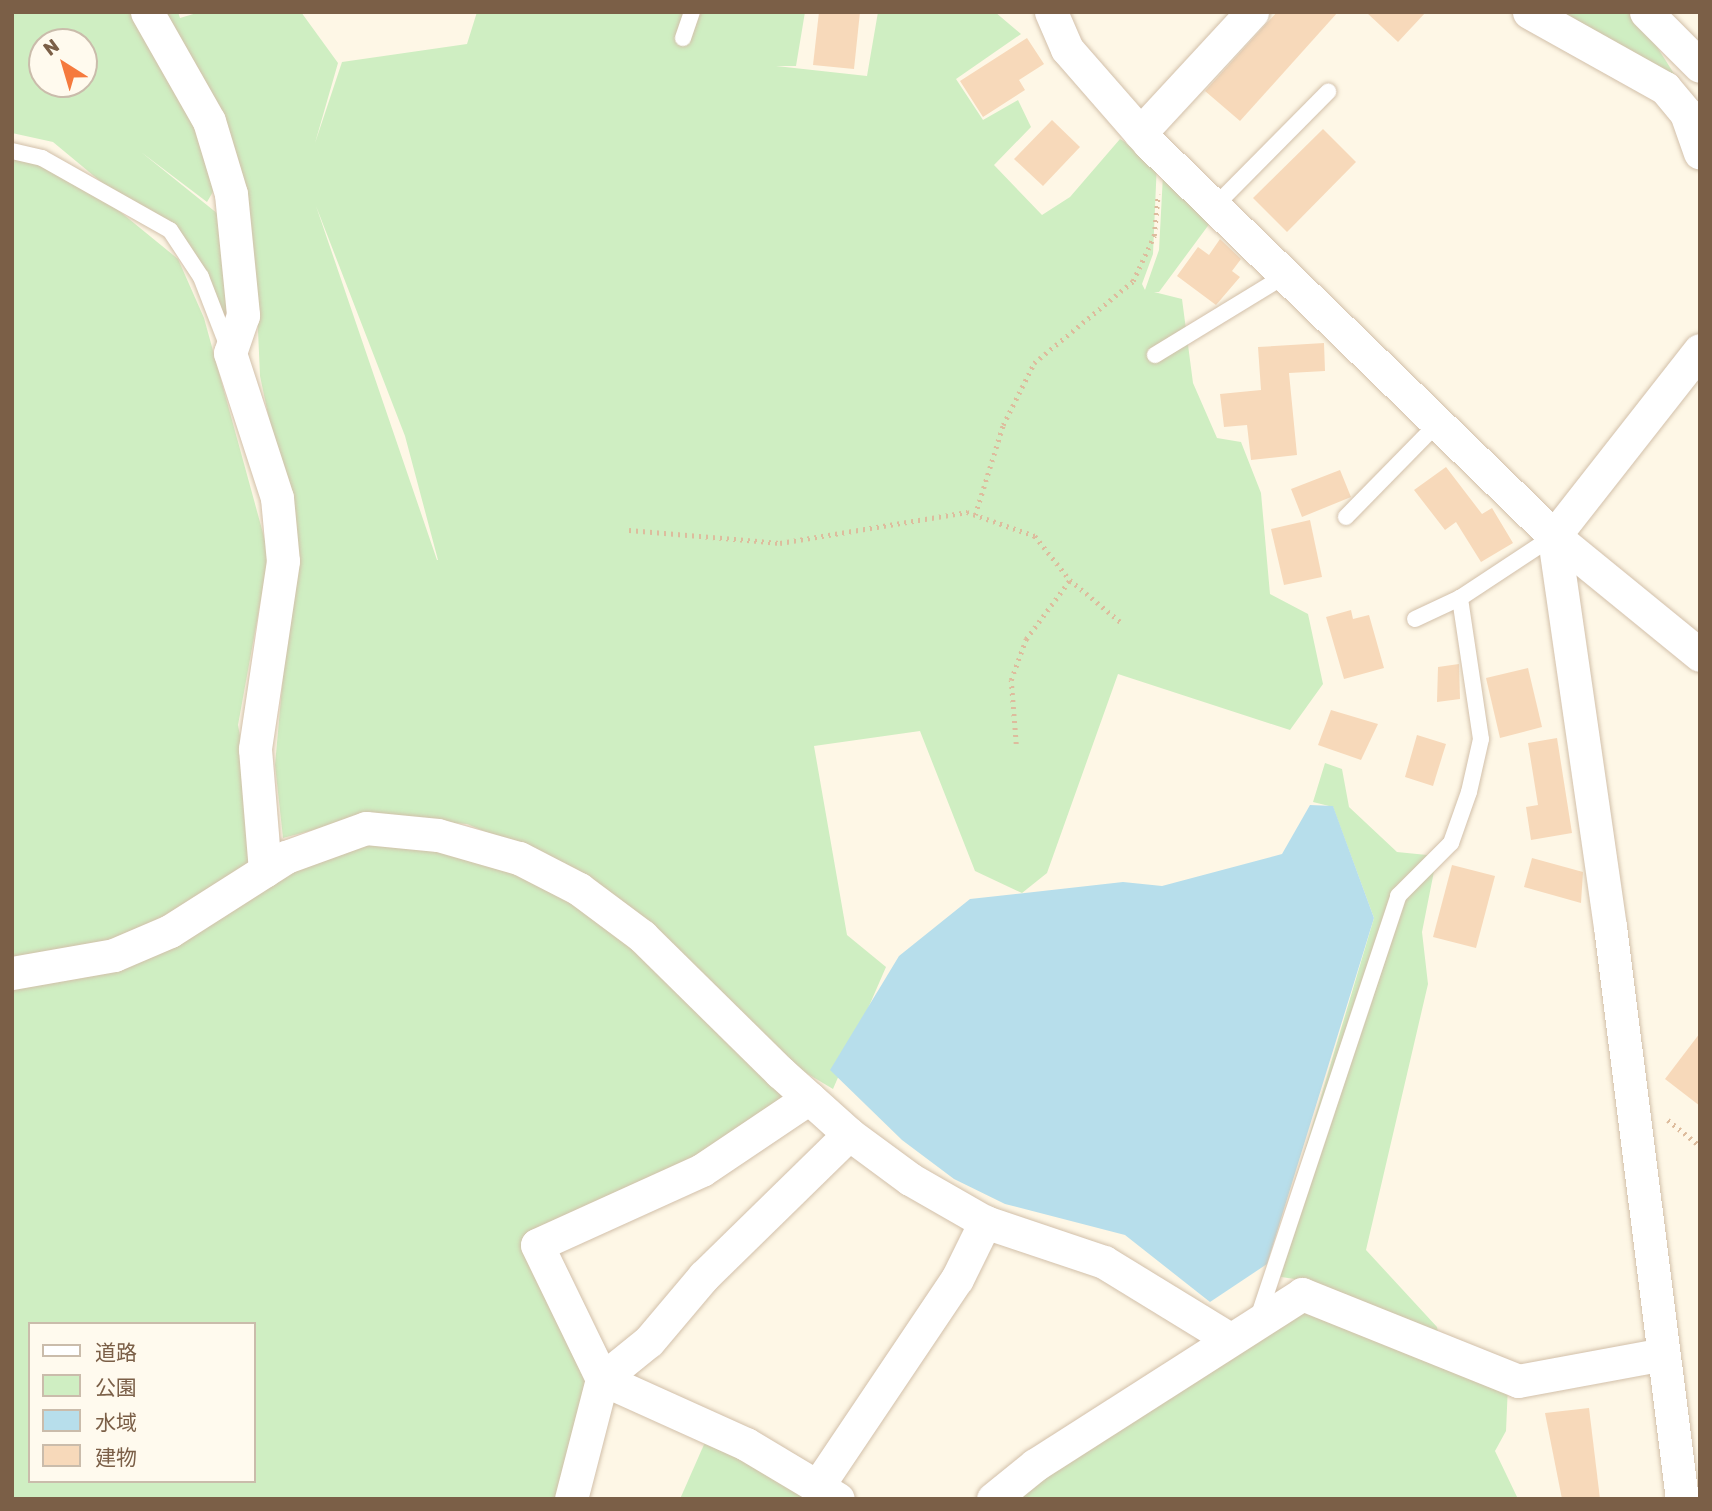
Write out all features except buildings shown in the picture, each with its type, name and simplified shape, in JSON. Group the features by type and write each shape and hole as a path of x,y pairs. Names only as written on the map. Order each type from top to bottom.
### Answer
{"street":[{"path":"147,12 209,121 231,194 243,315 230,353 276,498 283,561 255,749 265,871"},
{"path":"1151,144 1252,12"},
{"path":"1529,12 1665,88 1686,113 1700,153"},
{"path":"1646,12 1700,66"},
{"path":"1058,17 1067,49 1151,144 1553,536 1700,655"},
{"path":"1682,1499 1610,927 1553,536 1700,350"},
{"path":"12,973 114,955 170,931 286,857 366,828 438,835 519,858 579,889 642,936 809,1098 849,1134 910,1179 985,1222 1104,1262 1228,1338"},
{"path":"809,1098 702,1170 537,1245 602,1379 747,1444 828,1493 957,1279 985,1222"},
{"path":"571,1499 602,1379 649,1341 704,1276 849,1134"},
{"path":"993,1499 1035,1465 1228,1338 1302,1294 1518,1381 1663,1354"}],"lane":[{"path":"683,38 692,12"},
{"path":"1215,206 1328,92"},
{"path":"12,151 42,158 170,230 201,277 230,353"},
{"path":"1155,355 1286,275"},
{"path":"1346,517 1438,424"},
{"path":"1415,619 1460,598 1553,536"},
{"path":"1257,1321 1398,896 1451,844 1469,792 1481,739 1460,598"}],"path":[{"path":"975,515 1003,425 1034,363 1133,281 1154,236 1151,144"},
{"path":"629,530 780,543 873,525 968,512 1035,536 1070,580 1123,624"},
{"path":"1016,744 1011,680 1026,639 1070,580"}],"green space":[{"path":"12,12 178,12 180,18 200,12 301,12 338,63 315,143 342,62 467,44 477,12 805,12 796,66 776,66 867,76 878,12 995,12 1021,34 956,79 983,120 1018,100 1031,127 994,165 1042,215 1070,197 1120,139 1157,162 1153,254 1142,284 1145,290 1159,250 1163,175 1213,219 1159,292 1154,292 1182,299 1193,383 1217,438 1241,442 1261,493 1270,594 1308,614 1323,684 1290,730 1118,674 1047,873 1022,893 975,871 920,731 814,746 847,935 886,967 833,1089 744,1036 797,1099 683,1172 521,1242 590,1377 565,1499 12,1499 12,153 58,161 178,259 204,318 269,555 238,725 265,870 366,828 566,866 467,824 366,816 283,838 275,765 295,543 260,376 256,285 224,173 207,202 141,152 223,218 227,321 188,254 53,142 12,133","holes":["316,206 405,436 438,560"]},
{"path":"1542,12 1635,12 1678,80"},
{"path":"1325,763 1342,769 1349,807 1397,852 1437,856 1422,932 1428,984 1366,1250 1437,1327 1440,1342 1301,1280 1268,1275 1374,918 1333,807 1313,802"},
{"path":"1302,1294 1508,1385 1506,1431 1495,1451 1518,1499 998,1499"},
{"path":"706,1440 822,1499 680,1499"}],"water":[{"path":"1310,805 1333,806 1374,918 1267,1264 1210,1302 1125,1235 1005,1204 954,1179 902,1140 830,1070 899,956 970,899 1123,882 1162,886 1282,854"}]}
